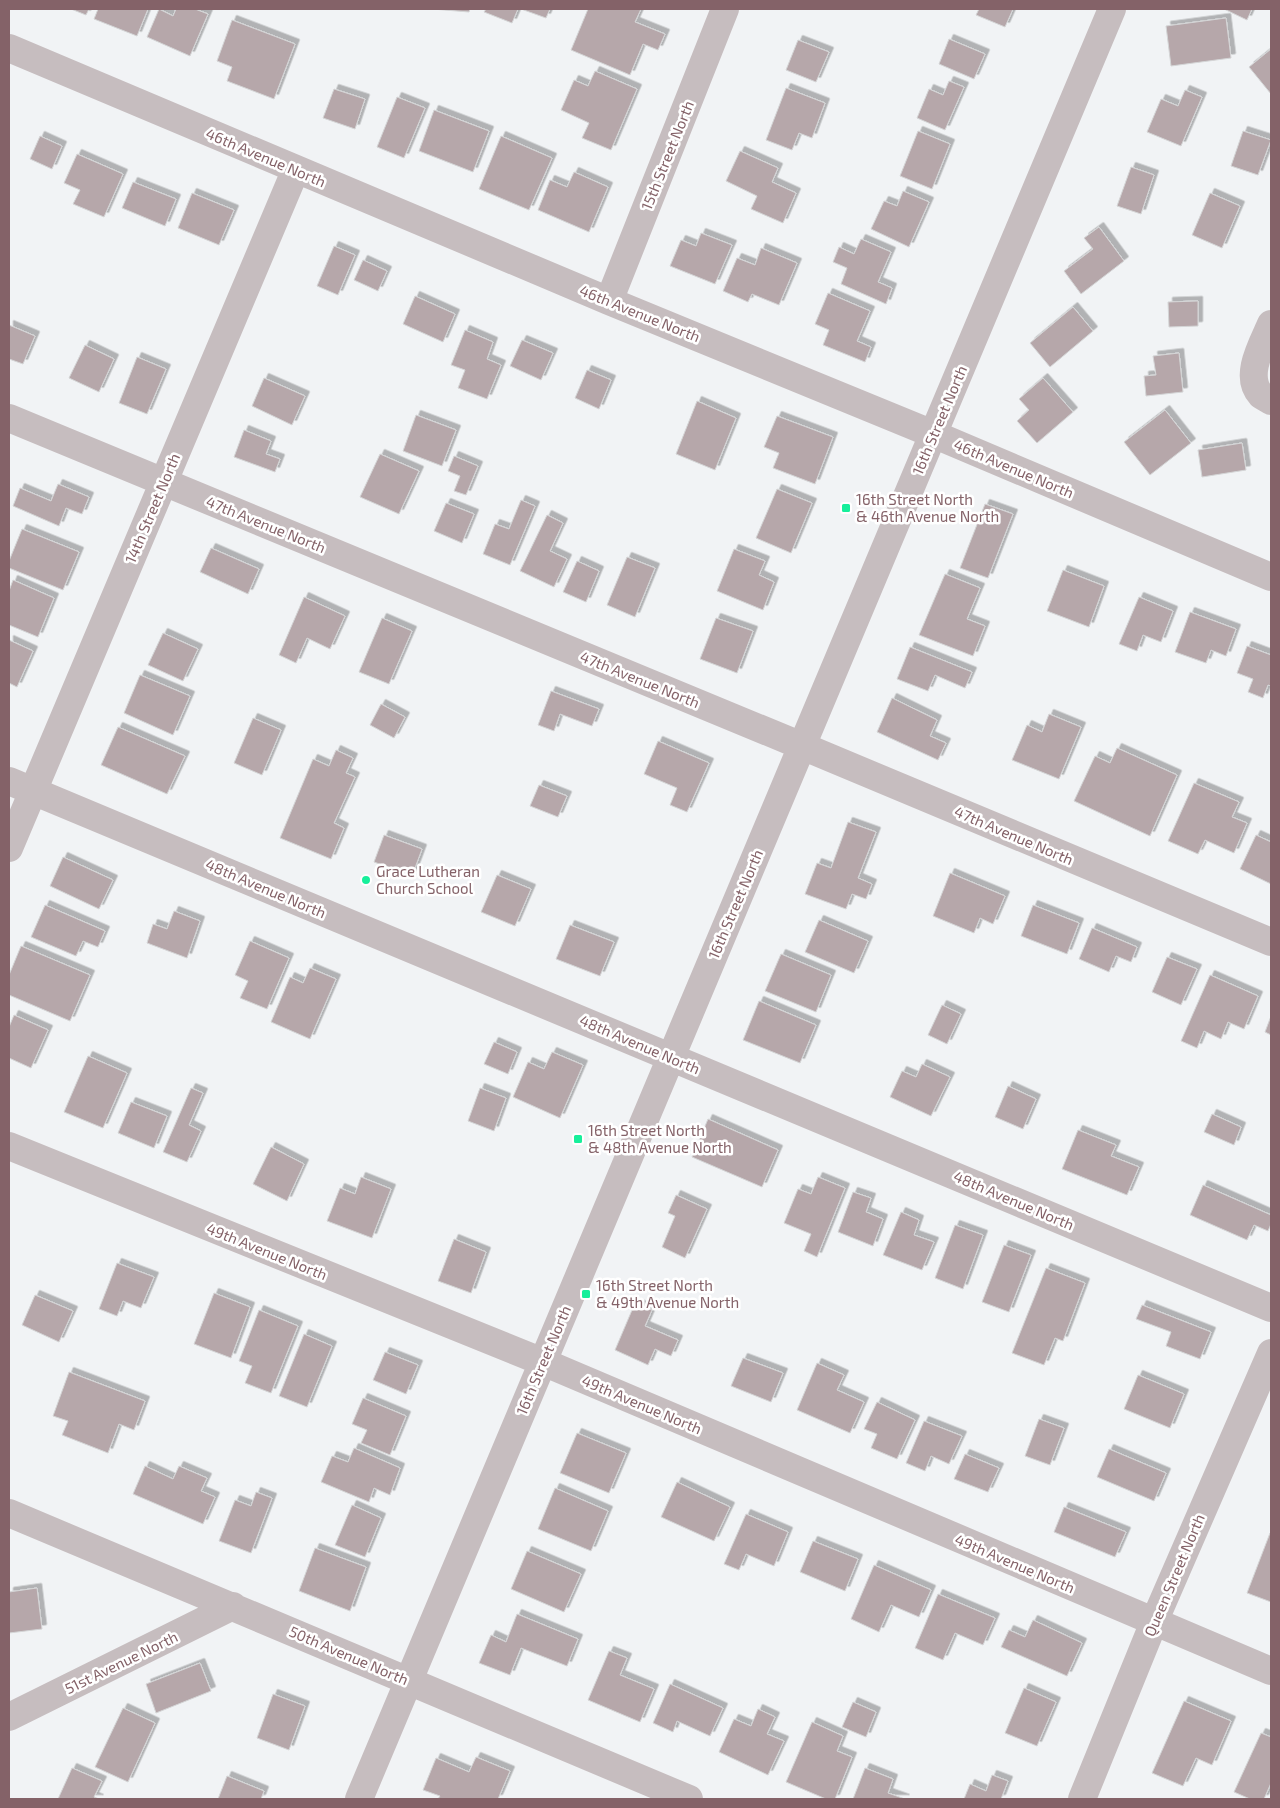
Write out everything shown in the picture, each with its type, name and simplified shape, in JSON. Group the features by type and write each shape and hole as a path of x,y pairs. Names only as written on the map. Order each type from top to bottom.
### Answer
{"street":[{"name":"15th Street North","path":"609,300 725,9"},
{"name":"16th Street North","path":"359,1799 1112,9"},
{"name":"46th Avenue North","path":"9,48 1271,577"},
{"name":"14th Street North","path":"9,848 21,786 162,482 296,169"},
{"path":"1271,324 1258,355 1253,374 1260,394 1271,401"},
{"name":"47th Avenue North","path":"9,418 1271,942"},
{"name":"48th Avenue North","path":"21,786 1271,1308"},
{"name":"49th Avenue North","path":"9,1146 542,1362 1271,1671"},
{"name":"Queen Street North","path":"1082,1799 1154,1622 1271,1353"},
{"name":"50th Avenue North","path":"9,1513 689,1799"},
{"name":"51st Avenue North","path":"10,1719 233,1606"}],"building":[{"path":"71,9 89,9 86,15"},
{"path":"98,9 148,9 137,36 94,19"},
{"path":"159,9 173,16 176,9 195,9 208,14 190,56 147,37"},
{"path":"432,9 470,9 469,12"},
{"path":"486,9 518,9 512,23 484,12"},
{"path":"521,9 550,9 546,18"},
{"path":"588,9 641,9 635,22 665,34 658,50 643,44 630,75 571,50"},
{"path":"979,9 1013,9 1005,27 976,15"},
{"path":"1224,9 1252,9 1247,20"},
{"path":"1226,18 1231,58 1171,66 1166,26"},
{"path":"232,20 295,44 274,99 227,81 232,67 217,61"},
{"path":"949,39 985,54 974,79 939,64"},
{"path":"798,40 829,52 816,82 786,70"},
{"path":"1271,49 1271,94 1249,67"},
{"path":"595,71 637,89 611,150 582,138 589,123 561,110 574,80 588,86"},
{"path":"949,81 964,87 945,130 917,118 929,89 943,95"},
{"path":"786,88 825,103 812,138 799,133 792,150 766,140"},
{"path":"334,89 365,99 355,129 323,118"},
{"path":"1185,90 1202,97 1181,146 1147,132 1161,99 1178,106"},
{"path":"397,97 425,108 404,158 377,147"},
{"path":"434,110 489,131 473,172 419,151"},
{"path":"918,131 950,144 932,189 900,176"},
{"path":"1243,131 1271,140 1258,175 1231,166"},
{"path":"40,136 62,146 52,169 30,159"},
{"path":"501,136 552,158 529,210 479,189"},
{"path":"740,151 778,168 772,182 796,193 783,223 751,209 757,196 726,181"},
{"path":"77,154 123,174 104,217 73,204 80,190 64,183"},
{"path":"1131,167 1154,175 1141,214 1117,206"},
{"path":"574,172 608,187 589,232 538,210 550,180 567,187"},
{"path":"133,182 176,199 165,226 122,208"},
{"path":"903,191 929,202 909,247 871,229 884,201 897,206"},
{"path":"192,193 234,210 219,245 178,228"},
{"path":"1210,193 1240,206 1222,248 1192,235"},
{"path":"1099,227 1124,261 1081,294 1064,271 1093,249 1084,238"},
{"path":"701,233 732,245 715,284 670,266 681,240 696,246"},
{"path":"861,239 891,252 878,282 892,288 886,304 841,284 847,268 833,262 839,247 854,254"},
{"path":"334,246 355,255 338,295 317,286"},
{"path":"761,248 797,263 779,305 752,294 748,302 723,291 737,258 755,265"},
{"path":"363,260 387,271 378,291 354,280"},
{"path":"828,293 870,311 857,341 871,347 865,362 823,345 829,330 815,324"},
{"path":"415,296 455,314 443,342 403,324"},
{"path":"1198,301 1198,326 1169,327 1168,302"},
{"path":"1073,307 1093,331 1050,367 1030,343"},
{"path":"9,325 35,336 23,364 9,359"},
{"path":"465,330 493,342 487,359 501,365 487,399 458,388 465,370 451,365"},
{"path":"522,340 553,353 541,380 510,366"},
{"path":"85,345 114,359 99,392 69,378"},
{"path":"1179,353 1183,392 1146,396 1144,376 1156,375 1153,356"},
{"path":"137,357 166,369 147,414 119,403"},
{"path":"587,370 611,380 599,409 575,398"},
{"path":"264,378 305,396 292,425 252,406"},
{"path":"1043,378 1073,412 1037,443 1017,421 1029,410 1019,399"},
{"path":"697,401 736,418 715,470 676,454"},
{"path":"1165,410 1191,443 1150,475 1124,442"},
{"path":"416,415 456,430 442,466 403,451"},
{"path":"777,416 833,437 815,484 773,468 779,453 764,447"},
{"path":"244,430 271,441 266,454 280,459 275,472 234,457"},
{"path":"1242,443 1246,470 1202,477 1198,450"},
{"path":"380,454 419,471 399,514 360,497"},
{"path":"454,456 478,466 466,495 454,491 460,476 448,471"},
{"path":"58,484 89,497 82,514 66,508 59,526 13,506 20,488 51,501"},
{"path":"777,489 812,503 791,553 756,538"},
{"path":"521,500 535,506 510,565 483,554 495,524 509,529"},
{"path":"446,503 474,514 462,543 434,531"},
{"path":"985,504 1013,514 988,578 960,568"},
{"path":"547,515 563,523 550,551 567,559 554,587 520,571"},
{"path":"22,529 79,552 63,590 9,568 9,561"},
{"path":"211,548 259,569 248,594 200,572"},
{"path":"734,549 765,561 759,575 774,582 763,610 717,591"},
{"path":"627,557 655,568 635,617 607,605"},
{"path":"577,561 599,571 586,602 563,592"},
{"path":"1063,570 1104,586 1089,627 1047,611"},
{"path":"945,574 980,588 967,619 985,626 973,656 919,635"},
{"path":"13,580 54,598 38,637 9,625 9,591"},
{"path":"304,597 345,616 330,649 307,638 296,663 279,655"},
{"path":"1139,597 1173,611 1161,642 1143,635 1137,651 1119,644"},
{"path":"1190,612 1236,629 1226,656 1211,650 1206,663 1175,652"},
{"path":"382,618 412,631 389,684 359,672"},
{"path":"716,618 753,631 737,673 700,659"},
{"path":"163,633 198,649 183,681 148,665"},
{"path":"9,640 33,651 17,687 9,683"},
{"path":"1247,646 1271,655 1271,686 1268,685 1263,698 1248,692 1253,679 1237,673"},
{"path":"910,647 972,672 965,688 935,675 928,691 897,679"},
{"path":"140,675 190,696 173,735 124,713"},
{"path":"551,691 599,709 592,726 560,714 554,731 538,725"},
{"path":"892,698 937,720 930,736 946,743 938,760 877,732"},
{"path":"381,704 405,717 394,738 370,725"},
{"path":"1049,714 1081,727 1059,779 1012,760 1027,725 1042,732"},
{"path":"253,718 281,730 262,775 234,763"},
{"path":"118,727 185,756 167,794 101,765"},
{"path":"658,741 709,763 687,812 670,805 677,788 644,774"},
{"path":"1117,748 1177,775 1150,836 1074,801 1095,756 1110,763"},
{"path":"336,750 353,758 346,773 355,777 334,823 344,828 331,859 280,838 313,759 329,766"},
{"path":"1194,783 1239,802 1232,817 1247,823 1234,853 1205,840 1198,854 1168,841"},
{"path":"539,785 567,796 558,817 530,806"},
{"path":"848,822 876,832 858,878 872,884 866,899 852,894 846,909 805,894 817,863 831,868"},
{"path":"384,835 422,849 412,876 374,862"},
{"path":"1256,835 1271,842 1271,884 1240,869"},
{"path":"63,857 113,880 99,909 50,886"},
{"path":"950,873 1005,896 993,924 980,918 974,933 933,916"},
{"path":"497,875 531,889 515,926 481,912"},
{"path":"45,905 105,931 98,947 83,941 76,956 31,937"},
{"path":"1033,905 1079,923 1067,954 1021,936"},
{"path":"174,911 200,921 187,958 147,943 153,924 167,929"},
{"path":"819,920 868,941 854,973 805,952"},
{"path":"570,925 614,942 600,976 556,959"},
{"path":"1092,928 1137,947 1131,962 1116,956 1109,972 1079,959"},
{"path":"250,941 289,958 267,1009 240,998 248,981 235,975"},
{"path":"21,946 90,975 70,1021 9,995 9,975"},
{"path":"781,954 831,975 816,1012 765,991"},
{"path":"1167,957 1197,969 1181,1005 1152,992"},
{"path":"310,968 336,979 310,1039 271,1022 290,977 303,983"},
{"path":"1210,975 1258,996 1244,1029 1228,1022 1221,1039 1204,1031 1197,1048 1181,1041"},
{"path":"759,1001 816,1025 800,1063 743,1040"},
{"path":"942,1005 961,1014 947,1044 928,1035"},
{"path":"14,1015 48,1030 31,1068 9,1058 9,1027"},
{"path":"1271,1016 1271,1035 1265,1032"},
{"path":"494,1042 517,1052 508,1074 484,1064"},
{"path":"552,1052 583,1065 560,1118 513,1097 528,1062 544,1069"},
{"path":"88,1056 127,1073 103,1128 64,1112"},
{"path":"922,1064 950,1077 931,1116 890,1097 902,1071 916,1077"},
{"path":"1008,1086 1036,1099 1023,1129 995,1117"},
{"path":"191,1088 203,1093 189,1125 201,1131 187,1162 163,1152"},
{"path":"480,1088 506,1098 494,1131 468,1121"},
{"path":"131,1102 167,1116 154,1148 118,1133"},
{"path":"1212,1114 1241,1127 1234,1145 1204,1132"},
{"path":"708,1119 778,1150 762,1187 692,1157"},
{"path":"1078,1130 1116,1145 1111,1156 1139,1167 1127,1195 1062,1169"},
{"path":"271,1147 304,1164 287,1201 253,1184"},
{"path":"361,1177 391,1189 372,1238 327,1221 340,1188 355,1194"},
{"path":"818,1177 845,1188 817,1257 804,1251 811,1234 784,1223 798,1189 811,1194"},
{"path":"1203,1185 1271,1215 1271,1224 1268,1231 1254,1225 1247,1240 1190,1215"},
{"path":"853,1192 871,1198 866,1212 883,1219 873,1246 838,1232"},
{"path":"676,1195 707,1209 685,1258 662,1247 675,1216 668,1213"},
{"path":"901,1212 919,1220 914,1235 934,1242 922,1270 883,1255"},
{"path":"955,1225 983,1235 963,1289 935,1278"},
{"path":"454,1239 486,1252 471,1293 438,1281"},
{"path":"1004,1245 1031,1255 1009,1312 982,1302"},
{"path":"117,1263 154,1277 141,1308 123,1301 117,1316 99,1309"},
{"path":"1046,1268 1085,1283 1063,1341 1055,1338 1044,1365 1012,1353"},
{"path":"214,1293 250,1307 231,1358 194,1344"},
{"path":"35,1295 73,1311 59,1342 22,1325"},
{"path":"635,1303 652,1310 645,1326 678,1340 671,1356 655,1349 648,1365 615,1350"},
{"path":"1142,1305 1211,1332 1200,1359 1166,1346 1171,1332 1136,1319"},
{"path":"259,1310 298,1326 271,1393 245,1383 252,1366 239,1361"},
{"path":"304,1334 332,1346 307,1407 279,1396"},
{"path":"385,1352 418,1365 406,1394 373,1380"},
{"path":"743,1358 783,1373 771,1402 731,1386"},
{"path":"817,1363 844,1375 837,1390 864,1402 850,1433 797,1410"},
{"path":"69,1372 145,1401 134,1430 119,1424 108,1453 62,1435 68,1421 53,1416"},
{"path":"1138,1375 1184,1394 1170,1428 1124,1409"},
{"path":"363,1398 406,1416 390,1455 361,1443 367,1430 352,1424"},
{"path":"877,1402 915,1420 897,1459 871,1448 877,1434 864,1429"},
{"path":"1039,1419 1064,1428 1050,1465 1025,1456"},
{"path":"924,1421 962,1436 949,1464 931,1456 925,1471 906,1463"},
{"path":"577,1433 626,1453 609,1493 560,1473"},
{"path":"354,1448 400,1468 390,1495 374,1488 369,1502 321,1482 332,1456 348,1462"},
{"path":"1109,1449 1166,1473 1154,1501 1097,1477"},
{"path":"965,1454 999,1468 988,1492 954,1479"},
{"path":"145,1466 173,1479 179,1466 207,1478 201,1491 215,1497 203,1524 133,1494"},
{"path":"677,1482 730,1507 714,1541 661,1517"},
{"path":"555,1488 608,1511 591,1551 538,1529"},
{"path":"256,1492 272,1498 251,1553 219,1541 235,1500 251,1506"},
{"path":"352,1505 381,1518 365,1557 335,1545"},
{"path":"1064,1507 1126,1532 1115,1557 1054,1532"},
{"path":"746,1514 788,1532 774,1566 746,1554 739,1570 724,1564"},
{"path":"1271,1533 1271,1602 1247,1593"},
{"path":"813,1541 858,1559 845,1591 800,1572"},
{"path":"315,1548 366,1567 350,1611 299,1591"},
{"path":"527,1551 581,1574 564,1612 511,1589"},
{"path":"874,1565 931,1590 919,1617 891,1605 879,1632 851,1619"},
{"path":"37,1588 42,1629 9,1633 9,1592"},
{"path":"938,1594 995,1618 983,1645 955,1633 943,1660 915,1648"},
{"path":"517,1614 578,1639 567,1666 521,1648 510,1675 479,1663 491,1635 506,1642"},
{"path":"1033,1620 1082,1643 1067,1676 1001,1647 1009,1630 1025,1637"},
{"path":"609,1651 627,1658 620,1675 654,1689 640,1722 588,1700"},
{"path":"200,1663 211,1691 156,1713 146,1684"},
{"path":"670,1684 723,1708 710,1736 677,1721 673,1732 653,1723"},
{"path":"1024,1688 1056,1702 1037,1746 1005,1733"},
{"path":"273,1694 305,1706 289,1750 257,1738"},
{"path":"1184,1701 1231,1721 1212,1765 1196,1758 1183,1786 1152,1773"},
{"path":"853,1702 876,1712 866,1737 842,1727"},
{"path":"123,1708 155,1723 128,1782 95,1767"},
{"path":"758,1709 775,1717 767,1734 784,1741 768,1775 719,1752 734,1719 751,1726"},
{"path":"812,1722 843,1736 837,1751 852,1757 835,1799 826,1799 786,1782"},
{"path":"1261,1733 1271,1737 1271,1783 1264,1799 1250,1799 1234,1792"},
{"path":"476,1757 510,1771 498,1799 438,1799 440,1796 423,1790 436,1758 469,1772"},
{"path":"72,1768 102,1781 94,1797 99,1799 58,1799"},
{"path":"865,1768 893,1779 888,1793 905,1799 853,1799"},
{"path":"992,1775 1008,1781 1001,1799 964,1799 970,1784 986,1791"},
{"path":"227,1776 264,1791 261,1799 218,1799"}],"place":[{"name":"16th Street North & 46th Avenue North","path":"846,508"},
{"name":"Grace Lutheran Church School","path":"366,880"},
{"name":"16th Street North & 48th Avenue North","path":"578,1139"},
{"name":"16th Street North & 49th Avenue North","path":"586,1294"}]}
